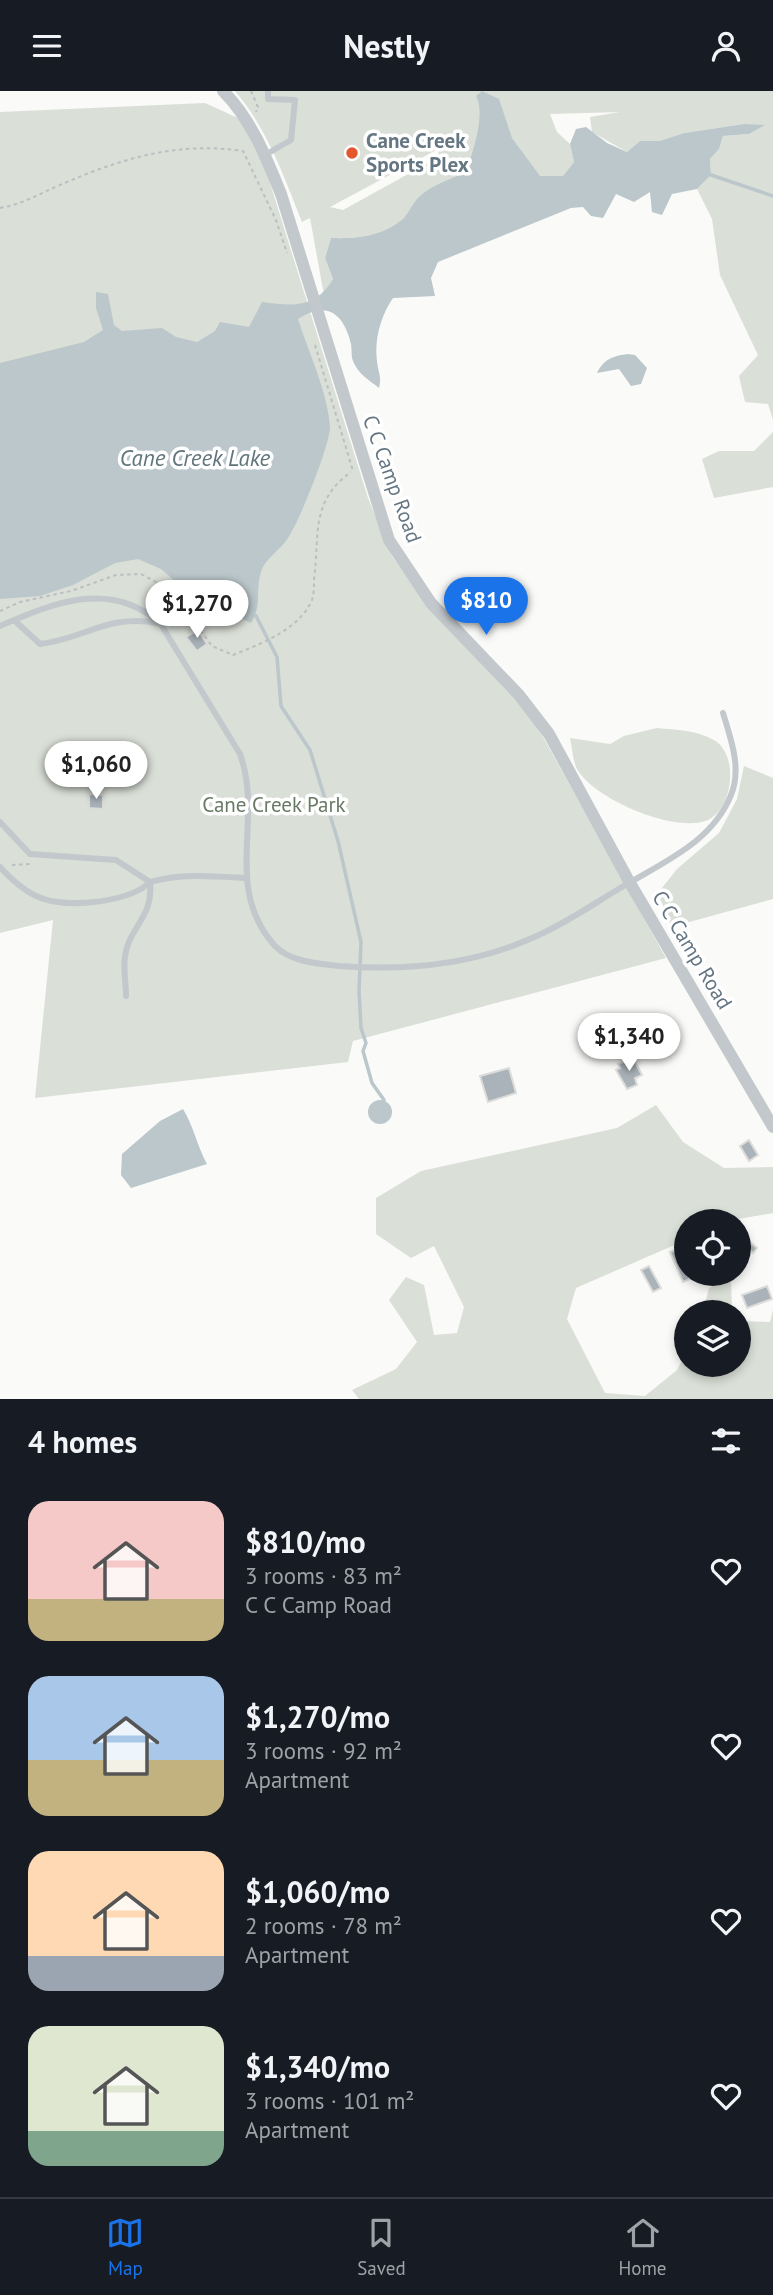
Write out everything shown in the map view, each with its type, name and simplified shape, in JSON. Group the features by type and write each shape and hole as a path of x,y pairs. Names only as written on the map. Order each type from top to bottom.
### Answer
{"street":[{"name":"C C Camp Road","path":"223,91 236,104 265,155 318,314 358,467 389,540 431,603 519,695 549,734 630,883 773,1127"}],"lane":[{"path":"265,155 291,140 295,120 295,100 268,99 268,91"},
{"path":"0,626 40,607 83,599 118,599 148,613 160,623 240,754 246,770 249,796 245,878 251,905 260,926 277,949 303,961 351,967 407,967 450,963 498,952 534,937 661,866 702,837 719,818 730,798 737,769 723,713"},
{"path":"14,620 40,644 60,641 124,620 160,623"},
{"path":"0,822 30,854 116,860 150,882 152,898 147,913 125,954 126,996"},
{"path":"0,867 14,882 44,899 54,901 113,900 144,888 150,882 171,876 197,874 245,878"}],"path":[{"path":"0,208 23,204 57,186 138,154 217,147 243,151 276,220 287,255"},
{"path":"0,611 20,602 71,591 116,575 141,573 171,590 212,646 233,655 268,641 297,619 312,600 321,505 334,484 358,467 315,343"},
{"path":"10,865 31,864 30,854"}],"green space":[{"path":"235,91 773,91 773,420 768,404 745,402 739,376 758,355 720,275 712,219 697,189 711,175 710,159 719,149 723,136 749,134 744,124 684,133 661,141 640,141 627,152 592,132 590,117 620,112 550,114 557,132 570,144 574,162 563,176 539,176 512,138 475,152 465,173 427,191 404,218 388,229 351,238 331,238 325,258 333,279 324,295 310,218 302,222 274,153","holes":["438,149 439,157 343,210 330,207"]},
{"name":"Cane Creek Park","path":"205,103 240,119 266,170 368,498 392,556 429,608 533,719 666,958 353,1041 348,1062 35,1098 53,920 0,933 0,112"},
{"path":"773,432 773,487 714,498 702,459 719,451 754,451"},
{"path":"657,728 700,734 722,747 730,770 730,783 722,807 714,816 705,821 691,823 654,817 616,802 586,780 577,769 570,738 610,744 624,736"},
{"path":"744,766 773,778 773,899 671,927 658,893 677,869 719,833 737,799"},
{"path":"656,1105 683,1142 724,1168 773,1167 773,1213 751,1217 751,1209 674,1209 674,1245 576,1288 567,1319 605,1393 645,1396 674,1372 674,1377 751,1377 751,1321 770,1322 773,1310 773,1399 359,1399 352,1390 396,1369 417,1342 389,1300 406,1277 424,1285 434,1335 457,1333 464,1307 434,1246 411,1258 376,1234 376,1198 421,1171 617,1128"},
{"path":"731,1286 732,1300 706,1300 709,1288"}],"water":[{"name":"Cane Creek Lake","path":"482,91 499,99 512,138 540,176 563,176 574,162 570,144 576,129 586,127 607,143 627,152 640,141 660,141 684,133 744,124 765,125 749,134 723,136 719,149 710,159 711,175 697,189 672,194 662,215 652,212 650,192 634,202 616,194 603,218 591,216 583,207 571,208 438,262 431,278 435,296 393,298 385,312 377,345 379,388 355,366 348,333 339,317 325,310 308,313 298,319 326,400 329,436 293,529 285,542 268,559 260,574 257,610 251,623 191,595 161,569 138,559 115,563 73,585 40,596 0,599 0,363 84,342 103,330 96,308 96,292 108,294 114,325 122,331 162,328 176,337 197,342 215,331 220,322 249,327 262,302 293,304 311,301 326,289 333,279 325,258 331,238 360,237 388,229 404,218 427,190 465,173 479,123 479,103 476,96"},
{"path":"635,355 647,368 641,384 631,386 619,369 597,373 610,359"},
{"path":"380,1100 391,1107 392,1112 385,1123 380,1124 369,1117 368,1112 375,1101"},
{"path":"183,1109 207,1164 131,1188 121,1175 122,1154 160,1121"}],"building":[{"path":"198,630 207,644 197,651 186,637"},
{"path":"89,794 103,795 103,809 89,808"},
{"path":"633,1058 642,1075 635,1078 637,1085 627,1089 616,1070 620,1068 618,1064"},
{"path":"509,1068 516,1093 488,1102 480,1076"},
{"path":"749,1140 758,1155 749,1161 740,1146"},
{"path":"751,1243 757,1248 753,1253 751,1251"},
{"path":"649,1266 661,1288 653,1292 641,1270"},
{"path":"767,1286 772,1299 751,1307 751,1300 744,1300 742,1295"}],"waterway":[{"path":"711,175 773,196"},
{"path":"256,616 277,657 281,706 310,750 338,841 361,942 359,991 361,1028 366,1043 363,1051 372,1083 384,1100"}],"place":[{"name":"Cane Creek Sports Plex","path":"352,153"}]}
